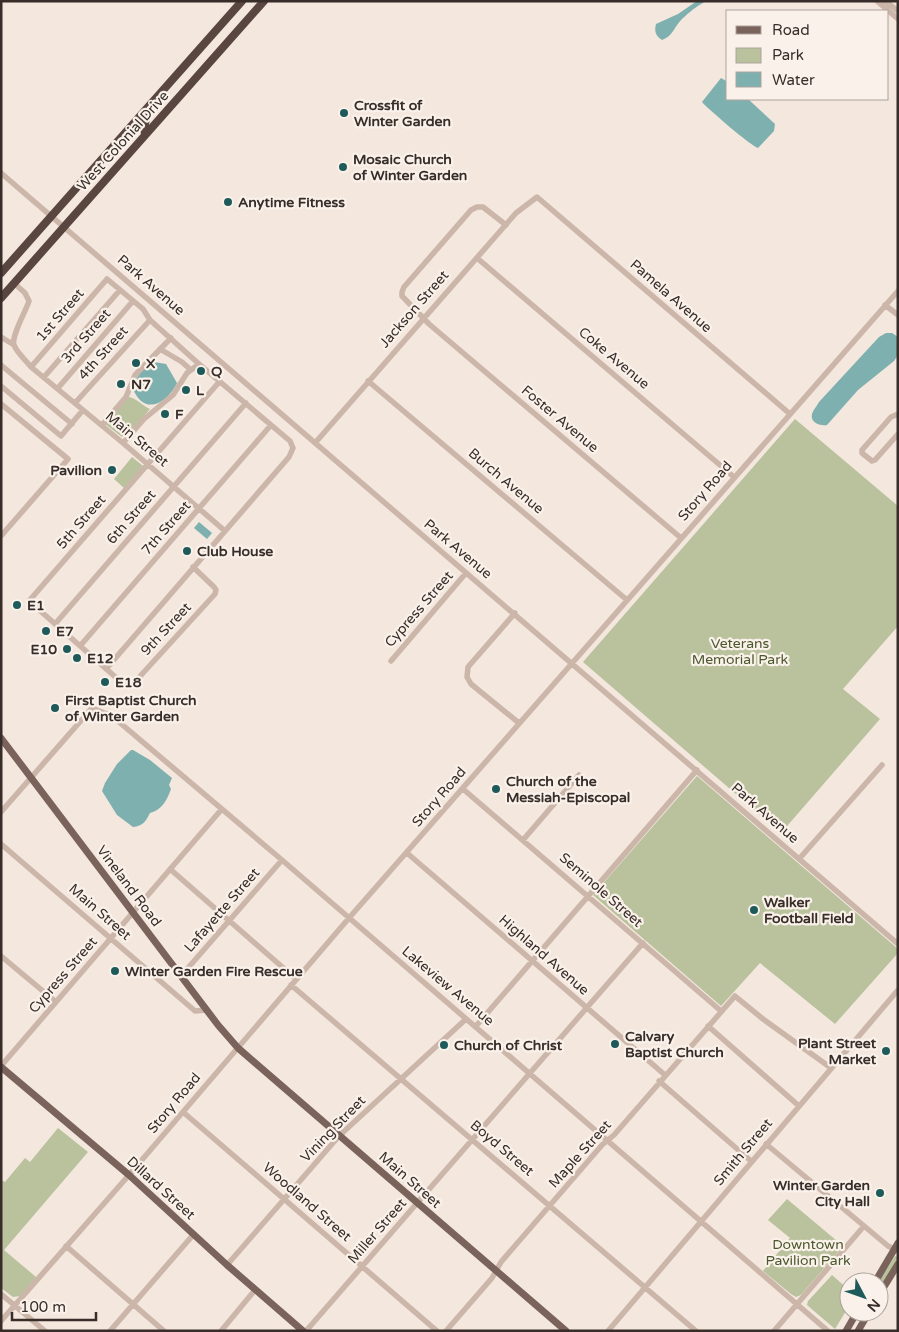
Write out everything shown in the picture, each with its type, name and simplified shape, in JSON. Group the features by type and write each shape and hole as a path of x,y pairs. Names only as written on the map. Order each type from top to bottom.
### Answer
{"highway":[{"name":"West Colonial Drive","path":"1,273 242,1"},
{"name":"West Colonial Drive","path":"1,298 264,1"},
{"path":"145,135 145,121 158,96"}],"main road":[{"name":"Vineland Road","path":"1,738 181,976 238,1048"},
{"name":"Main Street","path":"238,1048 566,1331"},
{"name":"Dillard Street","path":"1,1066 129,1175 255,1290 304,1331"},
{"path":"881,1272 897,1248"},
{"path":"889,1279 898,1264"}],"street":[{"path":"877,1 895,11"},
{"path":"886,1 895,11 898,19"},
{"name":"Park Avenue","path":"1,173 898,944"},
{"name":"Jackson Street","path":"314,443 476,258 529,201 537,197"},
{"name":"Pamela Avenue","path":"537,197 790,414"},
{"name":"Foster Avenue","path":"506,225 483,206 471,210 402,292 405,301 681,538"},
{"name":"Coke Avenue","path":"476,258 734,477"},
{"name":"1st Street","path":"31,367 107,279 120,290"},
{"path":"14,283 25,293 30,301 14,337 14,345"},
{"path":"44,377 120,290 143,309 150,320 290,441 293,448 291,453 106,669"},
{"name":"Story Road","path":"1,1321 349,918 898,291"},
{"name":"3rd Street","path":"58,388 133,301"},
{"path":"886,304 898,315"},
{"name":"4th Street","path":"75,403 150,320"},
{"path":"1,337 14,345"},
{"path":"102,425 126,398 135,376 171,338"},
{"name":"Main Street","path":"14,345 19,354 31,367 102,425 225,531"},
{"path":"160,349 182,362 191,370"},
{"path":"123,443 144,419 173,395 191,370 200,364"},
{"path":"1,365 72,424"},
{"name":"Burch Avenue","path":"368,381 627,600"},
{"name":"5th Street","path":"106,669 29,601 220,382"},
{"path":"1,386 61,436 83,410"},
{"name":"6th Street","path":"55,624 246,403"},
{"path":"1,536 68,459 2,405"},
{"path":"898,414 891,417 862,450 862,453 872,461 875,460 898,434"},
{"name":"7th Street","path":"80,646 271,425"},
{"name":"9th Street","path":"106,669 120,682 133,684 215,594 216,590 214,587 193,568"},
{"name":"Cypress Street","path":"390,661 466,573"},
{"path":"514,613 468,667 467,677 471,684 519,724"},
{"name":"Lakeview Avenue","path":"31,777 92,708 112,716 702,1220 828,1331"},
{"path":"799,859 882,765"},
{"path":"476,1026 697,770"},
{"path":"523,840 579,775"},
{"path":"1,812 31,777"},
{"name":"Seminole Street","path":"463,789 721,1011"},
{"name":"Cypress Street","path":"1,1066 221,810"},
{"name":"Main Street","path":"1,844 195,1011 207,1010"},
{"name":"Highland Avenue","path":"407,853 665,1075"},
{"name":"Lafayette Street","path":"181,976 282,860"},
{"path":"170,869 296,979"},
{"name":"Miller Street","path":"304,1331 418,1203 643,943"},
{"path":"1,956 56,1002"},
{"name":"Boyd Street","path":"291,985 696,1331"},
{"name":"Smith Street","path":"608,1331 898,990"},
{"name":"Maple Street","path":"446,1331 492,1278 501,1262 602,1145 614,1136 735,996 763,1019 831,1068"},
{"name":"Vining Street","path":"227,1265 339,1136 466,1018"},
{"path":"708,1026 799,1106"},
{"path":"659,1082 751,1161"},
{"name":"Woodland Street","path":"183,1112 437,1331"},
{"path":"766,1144 864,1226 897,1248"},
{"path":"774,1331 864,1226"},
{"path":"110,1331 193,1234"},
{"path":"66,1246 164,1331"},
{"path":"220,1331 255,1290"},
{"path":"1,1294 45,1331"}],"green space":[{"path":"129,397 150,409 129,433 126,432 122,437 105,424"},
{"name":"Veterans Memorial Park","path":"795,419 898,506 898,626 843,689 880,719 781,833 583,662"},
{"path":"132,457 143,466 124,488 114,479"},
{"path":"697,776 898,949 898,953 835,1024 760,963 721,1006 593,895"},
{"path":"58,1128 88,1152 4,1250 36,1277 20,1296 13,1297 1,1288 1,1180 5,1182 25,1158 30,1162"},
{"name":"Downtown Pavilion Park","path":"787,1199 843,1246 801,1295 796,1297 763,1271 790,1238 768,1220"},
{"path":"895,1256 898,1257 889,1276 889,1272 885,1272"},
{"path":"832,1275 839,1281 839,1322 835,1329 807,1305 808,1301"}],"water":[{"path":"697,1 706,1 685,16 669,36 662,40 658,37 655,32 656,24 678,14"},
{"path":"721,78 726,81 726,100 749,100 775,124 774,131 758,148 702,102"},
{"path":"886,333 892,333 898,337 898,355 894,361 858,390 827,425 814,422 812,414 819,402 879,337"},
{"path":"154,362 166,364 177,383 162,401 149,405 138,397 133,389 140,373"},
{"path":"199,522 212,533 207,539 194,528"},
{"path":"131,750 150,760 172,778 169,785 171,789 163,804 158,810 150,813 146,821 133,827 117,815 102,791 117,764"}],"place":[{"name":"Crossfit of Winter Garden","path":"344,113"},
{"name":"Mosaic Church of Winter Garden","path":"343,167"},
{"name":"Anytime Fitness","path":"228,202"},
{"name":"X","path":"136,363"},
{"name":"Q","path":"201,371"},
{"name":"N7","path":"121,384"},
{"name":"L","path":"186,390"},
{"name":"F","path":"165,414"},
{"name":"Pavilion","path":"112,470"},
{"name":"Club House","path":"187,551"},
{"name":"E1","path":"17,605"},
{"name":"E7","path":"46,631"},
{"name":"E10","path":"67,649"},
{"name":"E12","path":"77,658"},
{"name":"E18","path":"105,682"},
{"name":"First Baptist Church of Winter Garden","path":"55,708"},
{"name":"Church of the Messiah-Episcopal","path":"496,789"},
{"name":"Walker Football Field","path":"754,910"},
{"name":"Winter Garden Fire Rescue","path":"115,971"},
{"name":"Calvary Baptist Church","path":"615,1044"},
{"name":"Church of Christ","path":"444,1045"},
{"name":"Plant Street Market","path":"886,1051"},
{"name":"Winter Garden City Hall","path":"880,1193"}]}
